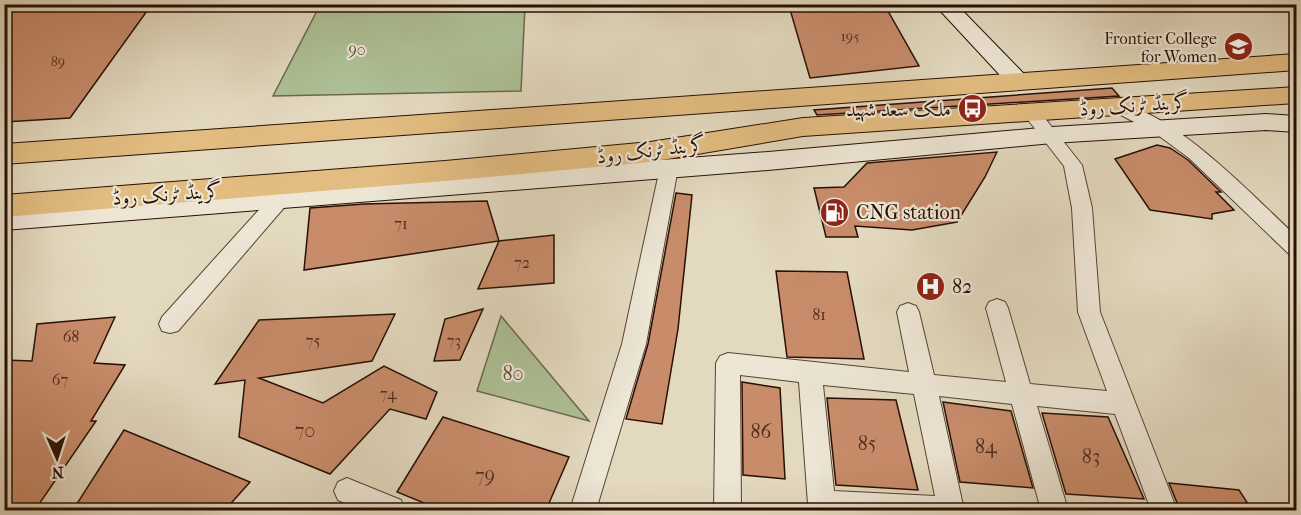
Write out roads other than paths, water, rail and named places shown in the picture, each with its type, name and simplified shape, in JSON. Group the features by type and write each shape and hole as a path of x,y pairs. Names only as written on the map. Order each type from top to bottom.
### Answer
{"highway":[{"name":"گرینڈ ٹرنک روڈ","path":"4,154 173,145 1296,62"},
{"name":"گرینڈ ٹرنک روڈ","path":"4,206 152,196 651,152 803,127 1296,95"},
{"path":"216,190 236,140"},
{"path":"152,196 173,145"}],"street":[{"path":"944,4 1019,82"},
{"path":"1241,98 1296,103"},
{"path":"1123,110 1161,129 1196,154 1296,248"},
{"path":"4,220 669,168 1043,126 1161,129 1266,122 1296,124"},
{"path":"1043,126 1073,165 1082,208 1089,312 1164,510"},
{"path":"583,510 634,344 669,168"},
{"path":"170,324 281,198"},
{"path":"997,308 1054,510"},
{"path":"908,312 951,510"},
{"path":"727,510 728,363 1124,404"},
{"path":"810,373 822,504 940,510"},
{"path":"346,491 391,510"}],"place":[{"name":"Frontier College for Women","path":"1238,47"},
{"name":"ملک سعد شہید","path":"972,109"},
{"name":"CNG station","path":"835,212"},
{"name":"82","path":"931,286"}],"park label":[{"name":"90","path":"357,49"},
{"name":"80","path":"513,373"}]}
